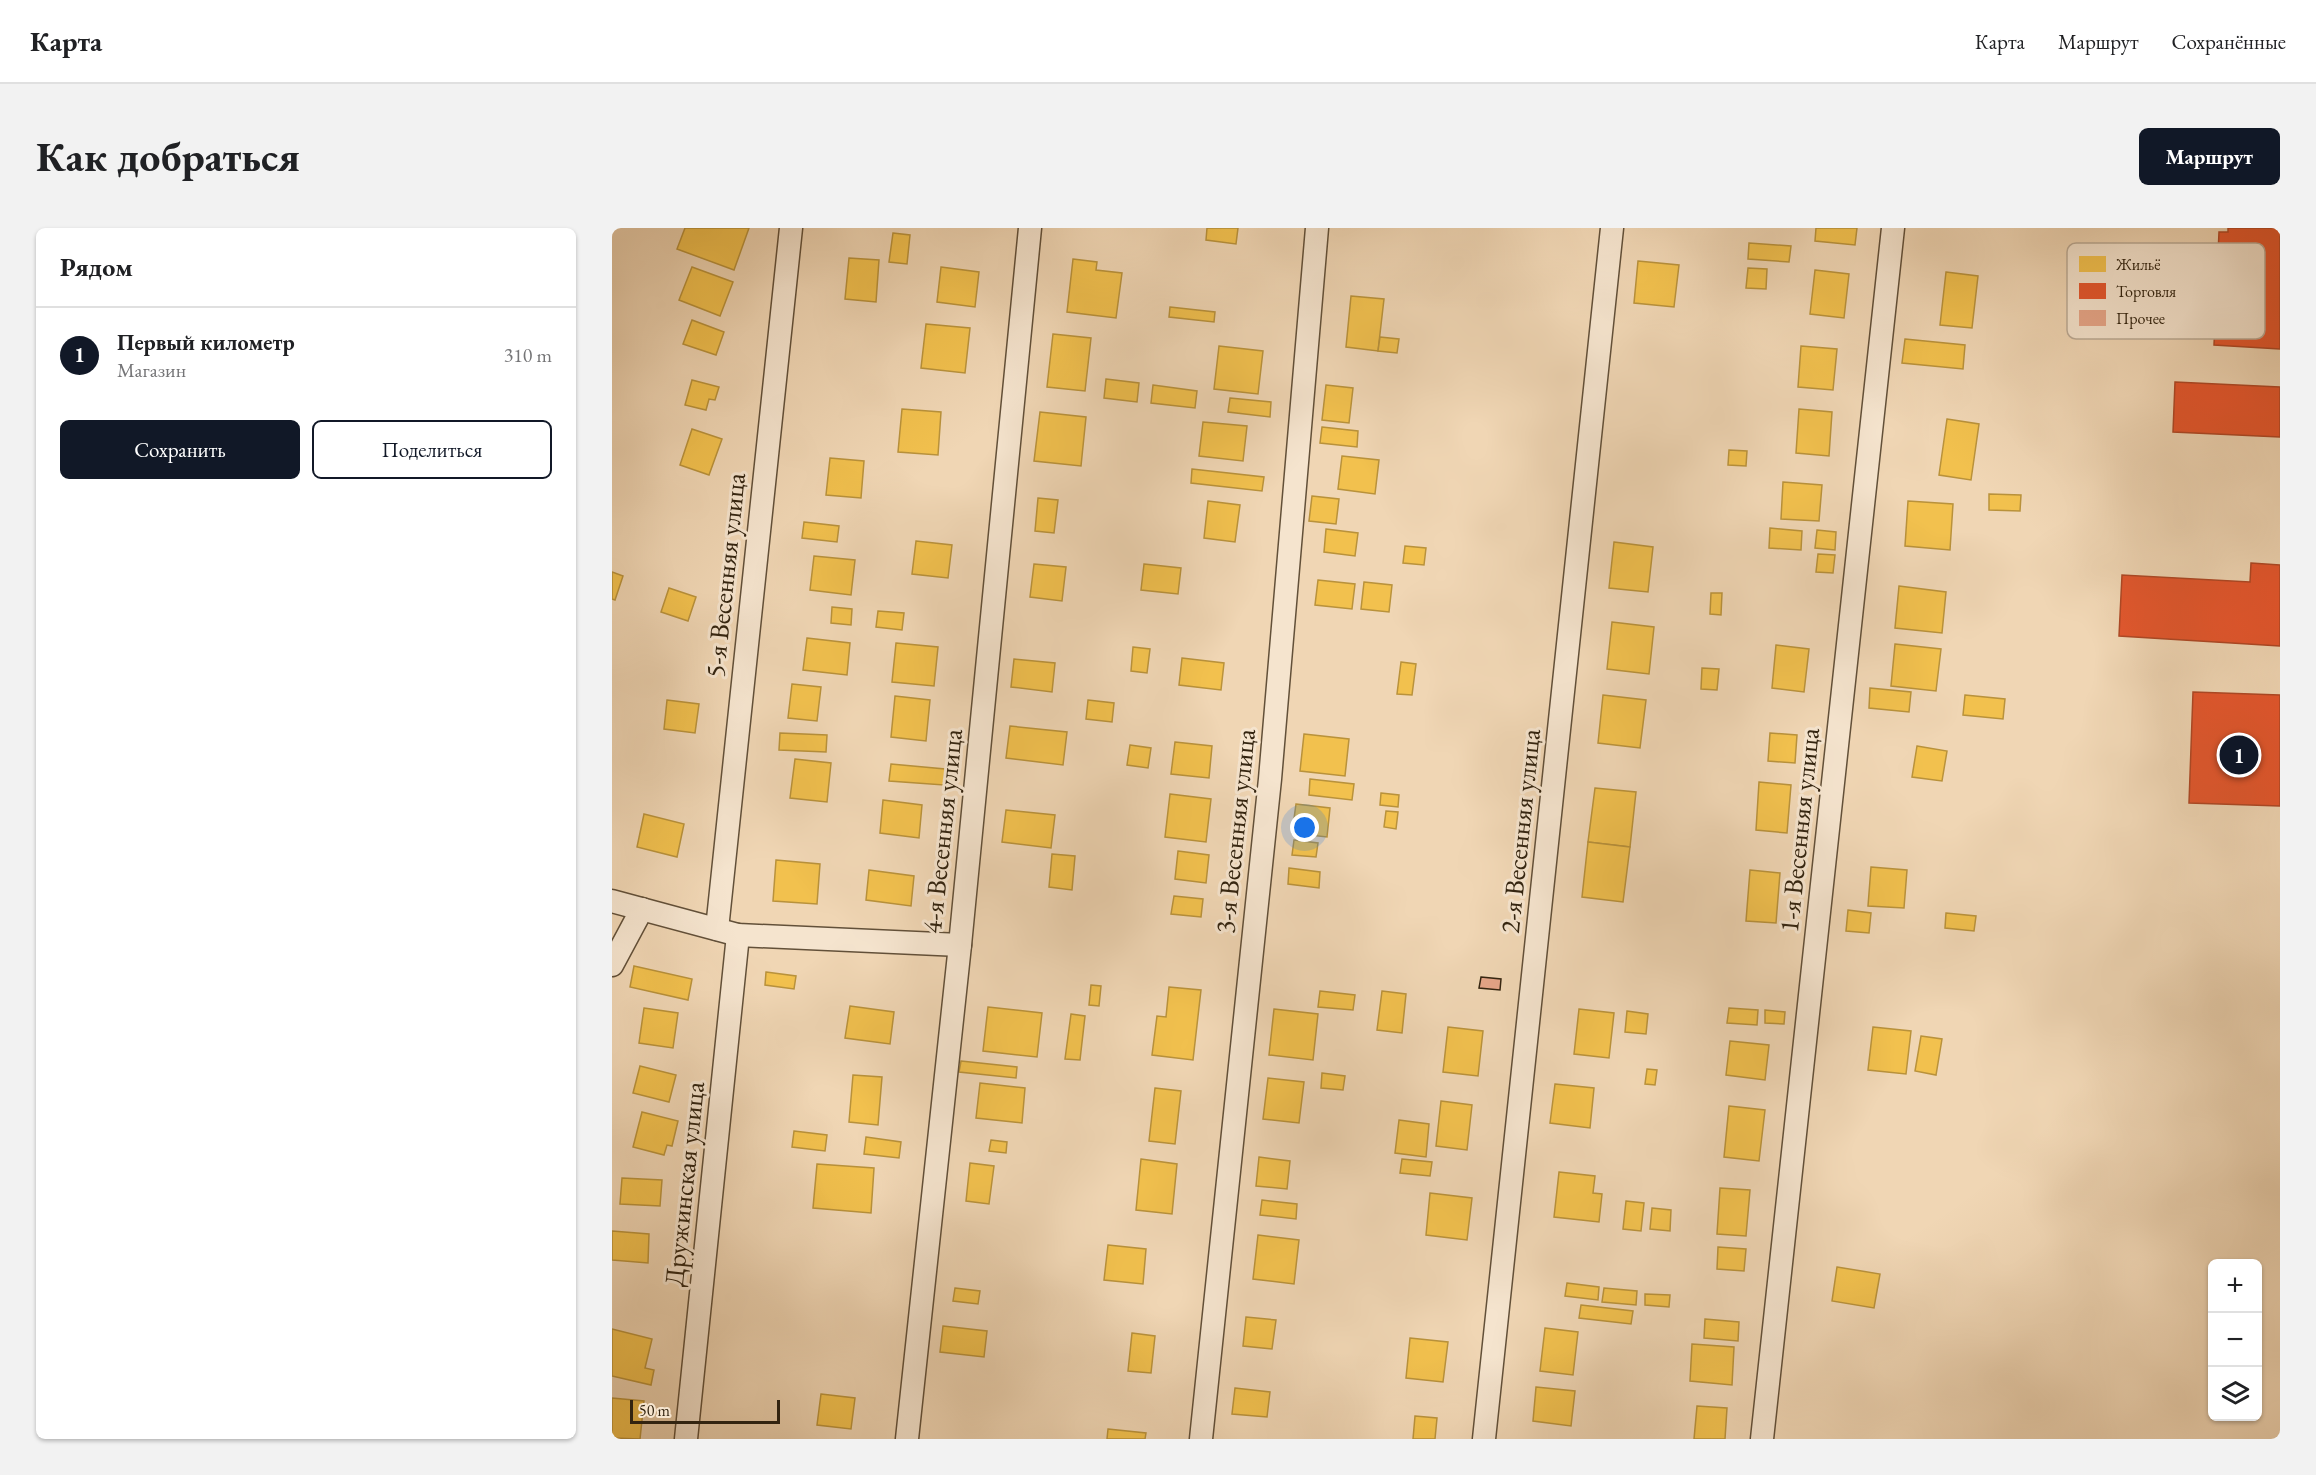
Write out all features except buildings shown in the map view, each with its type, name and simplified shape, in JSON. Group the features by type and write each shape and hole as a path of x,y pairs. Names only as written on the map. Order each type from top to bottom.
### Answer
{"street":[{"name":"5-я Весенняя улица","path":"728,932 791,228"},
{"name":"4-я Весенняя улица","path":"907,1439 960,945 1030,228"},
{"name":"3-я Весенняя улица","path":"1201,1439 1270,779 1317,228"},
{"name":"2-я Весенняя улица","path":"1484,1439 1612,228"},
{"name":"1-я Весенняя улица","path":"1762,1439 1893,228"},
{"path":"612,901 728,932 960,945"},
{"path":"612,965 642,909"},
{"name":"Дружинская улица","path":"686,1439 728,932"}],"place":[{"name":"Первый километр","path":"2239,755"}]}
